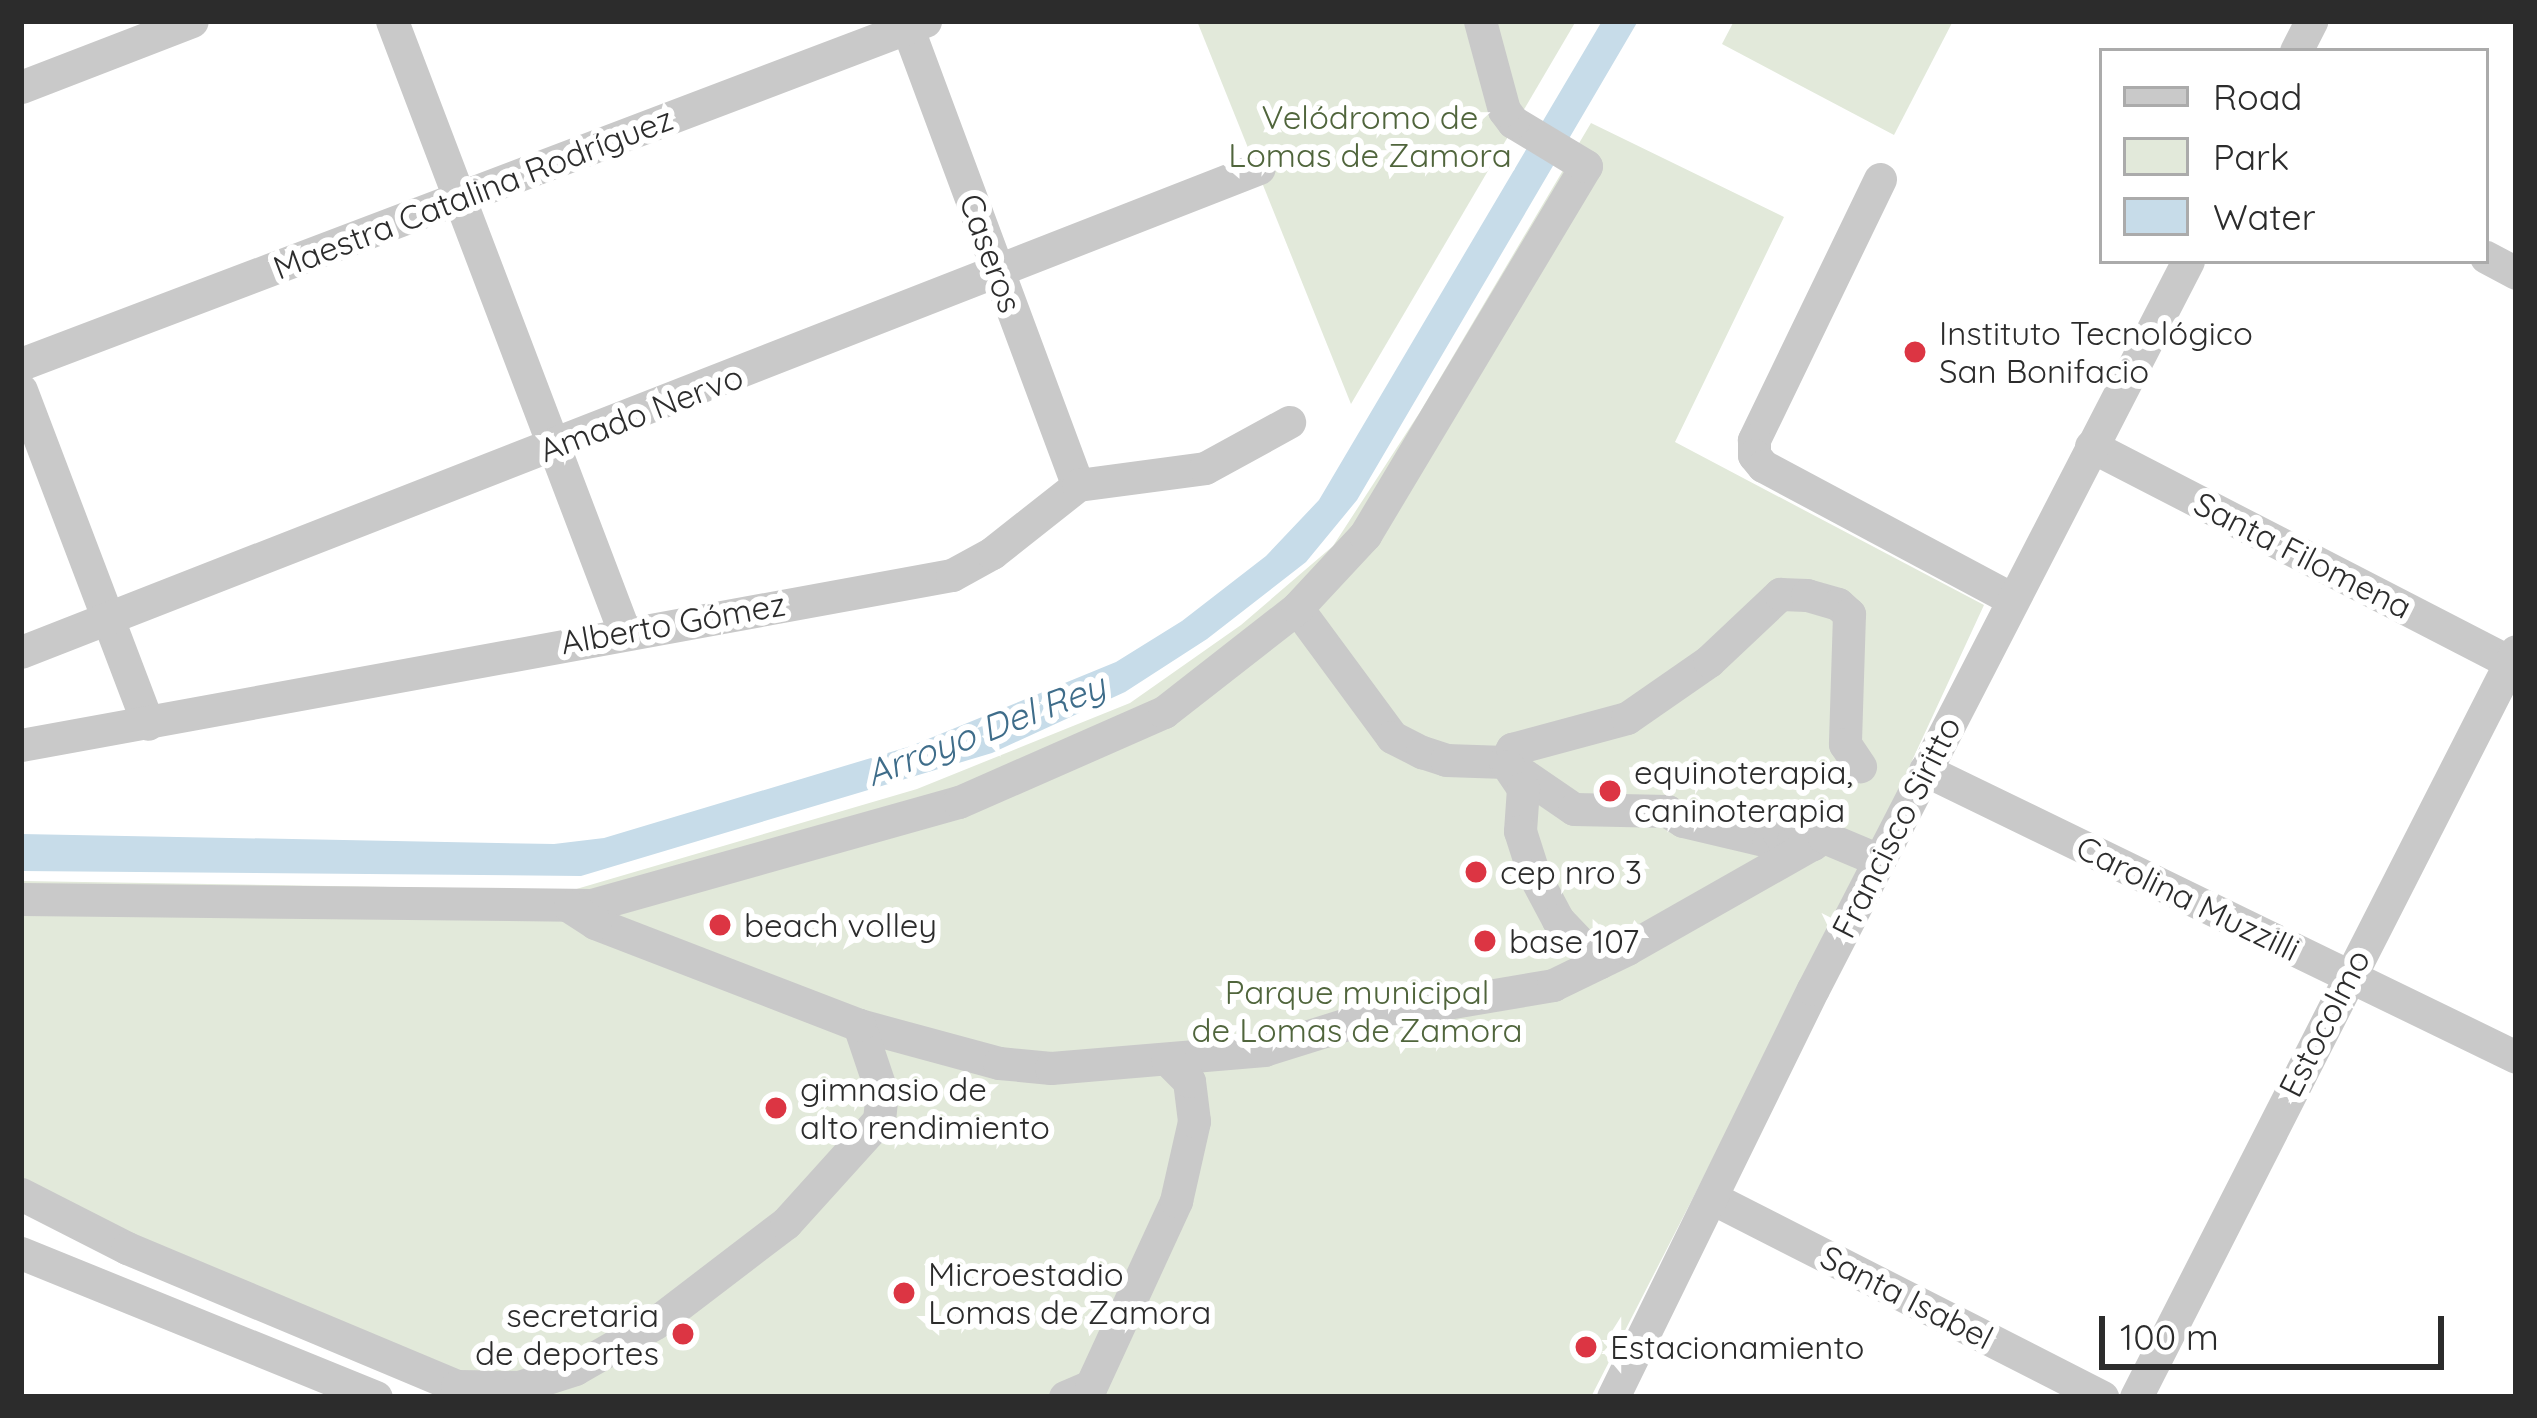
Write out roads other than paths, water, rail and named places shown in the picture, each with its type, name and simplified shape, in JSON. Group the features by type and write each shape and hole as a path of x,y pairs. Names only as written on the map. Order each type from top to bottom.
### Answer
{"street":[{"path":"21,87 192,21"},
{"path":"392,21 624,631"},
{"path":"21,899 570,907 613,900 985,793 1164,712 1297,608 1375,521 1586,166 1513,122 1504,110 1480,21"},
{"path":"2298,48 2312,21"},
{"name":"Maestra Catalina Rodríguez","path":"21,364 913,23"},
{"name":"Caseros","path":"913,23 998,272 1078,484"},
{"name":"Amado Nervo","path":"21,652 1259,168"},
{"path":"1880,179 1754,440 1754,455 1763,466 2012,598"},
{"path":"2489,258 2516,273"},
{"name":"Francisco Siritto","path":"1612,1397 1879,860 2186,264"},
{"path":"21,390 148,724"},
{"path":"1078,484 1205,468 1289,422"},
{"name":"Santa Filomena","path":"2091,446 2514,659"},
{"name":"Alberto Gómez","path":"21,745 624,631 952,575 992,554 1078,484"},
{"path":"1505,762 1512,749 1627,718 1709,661 1780,594 1807,595 1838,604 1849,614 1845,744 1860,766"},
{"path":"1297,608 1392,737 1446,760 1505,762 1574,809 1666,812 1768,841 1779,834 1792,841 1800,834 1812,844"},
{"name":"Estocolmo","path":"2135,1397 2514,659"},
{"path":"1505,762 1523,788 1520,831 1534,875 1558,920 1599,963"},
{"name":"Carolina Muzzilli","path":"1925,770 2516,1058"},
{"path":"570,907 596,923 859,1025 999,1063 1051,1068 1264,1050 1376,1015 1553,985 1824,837 1879,860"},
{"path":"21,1194 127,1248 457,1387 519,1387 575,1369 655,1323 787,1223 831,1179 879,1120 882,1094 859,1025"},
{"path":"1065,1397 1090,1386 1177,1201 1194,1121 1189,1081 1167,1058"},
{"name":"Santa Isabel","path":"1712,1198 2102,1397"},
{"path":"21,1253 376,1397"}],"water":[{"name":"Arroyo Del Rey","path":"1602,21 1638,21 1357,500 1306,562 1207,639 1125,692 992,753 581,876 21,871 21,834 554,844 604,838 911,746 1116,662 1182,621 1266,556 1319,500"}],"place":[{"name":"Instituto Tecnológico San Bonifacio","path":"1915,352"},
{"name":"equinoterapia, caninoterapia","path":"1610,791"},
{"name":"cep nro 3","path":"1476,872"},
{"name":"beach volley","path":"720,925"},
{"name":"base 107","path":"1485,941"},
{"name":"gimnasio de alto rendimiento","path":"776,1108"},
{"name":"Microestadio Lomas de Zamora","path":"904,1293"},
{"name":"secretaria de deportes","path":"683,1334"},
{"name":"Estacionamiento","path":"1586,1347"}],"park label":[{"name":"Velódromo de Lomas de Zamora","path":"1370,136"},
{"name":"Parque municipal de Lomas de Zamora","path":"1357,1011"}]}
